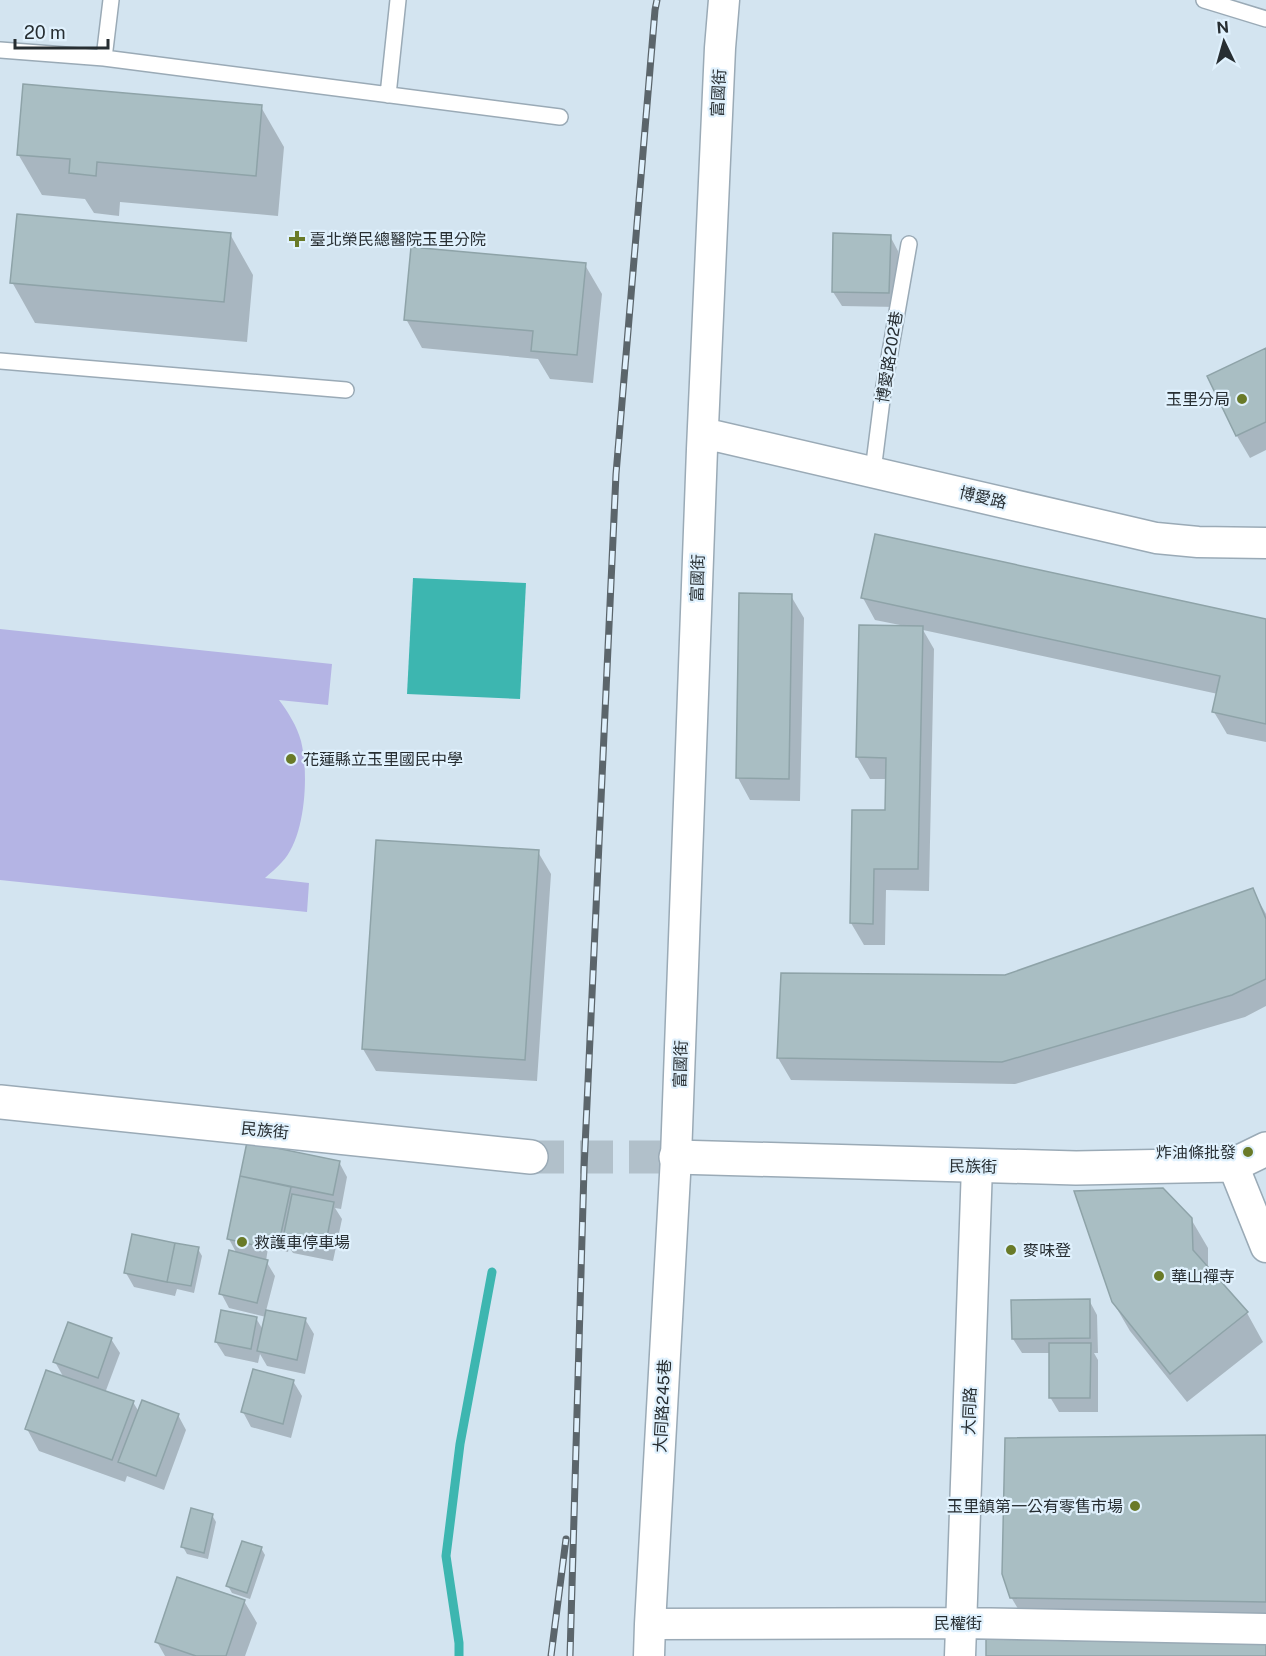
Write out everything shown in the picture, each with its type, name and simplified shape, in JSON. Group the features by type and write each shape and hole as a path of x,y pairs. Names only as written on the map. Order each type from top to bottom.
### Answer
{"street":[{"name":"富國街","path":"676,1156 703,433 724,0"},
{"name":"博愛路","path":"703,433 1156,538 1198,542 1266,543"},
{"name":"民族街","path":"0,1102 531,1157"},
{"name":"民族街","path":"676,1156 1076,1168 1233,1165 1266,1149"},
{"name":"大同路245巷","path":"650,1656 676,1156"},
{"path":"1233,1165 1266,1247"},
{"name":"大同路","path":"960,1656 977,1166"},
{"name":"民權街","path":"650,1624 962,1623 1266,1629"}],"lane":[{"path":"104,58 111,0"},
{"path":"388,95 398,0"},
{"path":"1204,0 1266,19"},
{"path":"0,50 104,58 560,117"},
{"name":"博愛路202巷","path":"873,471 883,392 909,244"},
{"path":"0,361 346,390"}],"shaded area":[{"path":"413,578 526,583 520,699 407,694"},
{"path":"0,629 332,664 328,705 279,700 292,719 301,741 305,770 304,804 301,821 290,851 265,878 309,883 307,912 0,880"}],"building":[{"path":"23,84 262,105 256,176 97,162 96,176 69,173 70,159 17,155"},
{"path":"17,214 231,233 224,302 10,283"},
{"path":"833,233 891,235 889,293 832,292"},
{"path":"411,247 586,263 577,355 531,351 533,331 404,320"},
{"name":"玉里分局","path":"1266,348 1266,422 1236,436 1207,376"},
{"path":"875,534 1266,619 1266,724 1212,712 1220,676 861,598"},
{"path":"739,593 792,594 789,779 736,778"},
{"path":"859,625 923,626 918,869 874,869 873,924 850,923 852,810 885,810 886,758 856,757"},
{"path":"376,840 539,850 525,1060 362,1049"},
{"path":"1253,888 1266,919 1266,979 1232,995 1002,1062 777,1058 781,973 1005,975"},
{"path":"247,1142 340,1161 333,1195 240,1176"},
{"path":"240,1176 291,1187 280,1238 261,1234 258,1246 227,1239"},
{"name":"華山禪寺","path":"1163,1188 1192,1218 1193,1250 1248,1312 1170,1374 1112,1302 1074,1191"},
{"path":"292,1194 334,1202 325,1247 283,1238"},
{"path":"132,1234 175,1243 167,1282 124,1273"},
{"path":"175,1243 199,1247 191,1286 167,1282"},
{"path":"229,1250 268,1260 257,1303 219,1294"},
{"path":"1090,1299 1090,1338 1012,1339 1011,1300"},
{"path":"221,1310 257,1317 251,1349 215,1342"},
{"path":"266,1310 306,1318 297,1360 257,1351"},
{"path":"68,1322 112,1338 98,1378 53,1362"},
{"path":"1049,1343 1091,1343 1090,1398 1049,1398"},
{"path":"253,1369 294,1380 283,1424 241,1412"},
{"path":"46,1370 134,1401 112,1460 25,1429"},
{"path":"142,1400 179,1414 156,1476 118,1462"},
{"name":"玉里鎮第一公有零售市場","path":"1266,1435 1266,1602 1010,1598 1002,1574 1005,1438"},
{"path":"191,1508 213,1514 204,1553 181,1547"},
{"path":"242,1541 262,1547 247,1593 226,1586"},
{"path":"177,1577 245,1600 226,1656 196,1656 155,1642"},
{"path":"986,1639 1266,1644 1266,1656 986,1656"}],"waterway":[{"path":"459,1656 446,1556 460,1444 492,1272"}],"tunnel":[{"path":"531,1157 676,1157"}],"railway":[{"path":"570,1656 584,1169 616,474 657,0"},
{"path":"551,1656 566,1539"}],"place":[{"name":"臺北榮民總醫院玉里分院","path":"297,239"},
{"name":"玉里分局","path":"1242,399"},
{"name":"花蓮縣立玉里國民中學","path":"291,759"},
{"name":"炸油條批發","path":"1248,1152"},
{"name":"救護車停車場","path":"242,1242"},
{"name":"麥味登","path":"1011,1250"},
{"name":"華山禪寺","path":"1159,1276"},
{"name":"玉里鎮第一公有零售市場","path":"1135,1506"}]}
